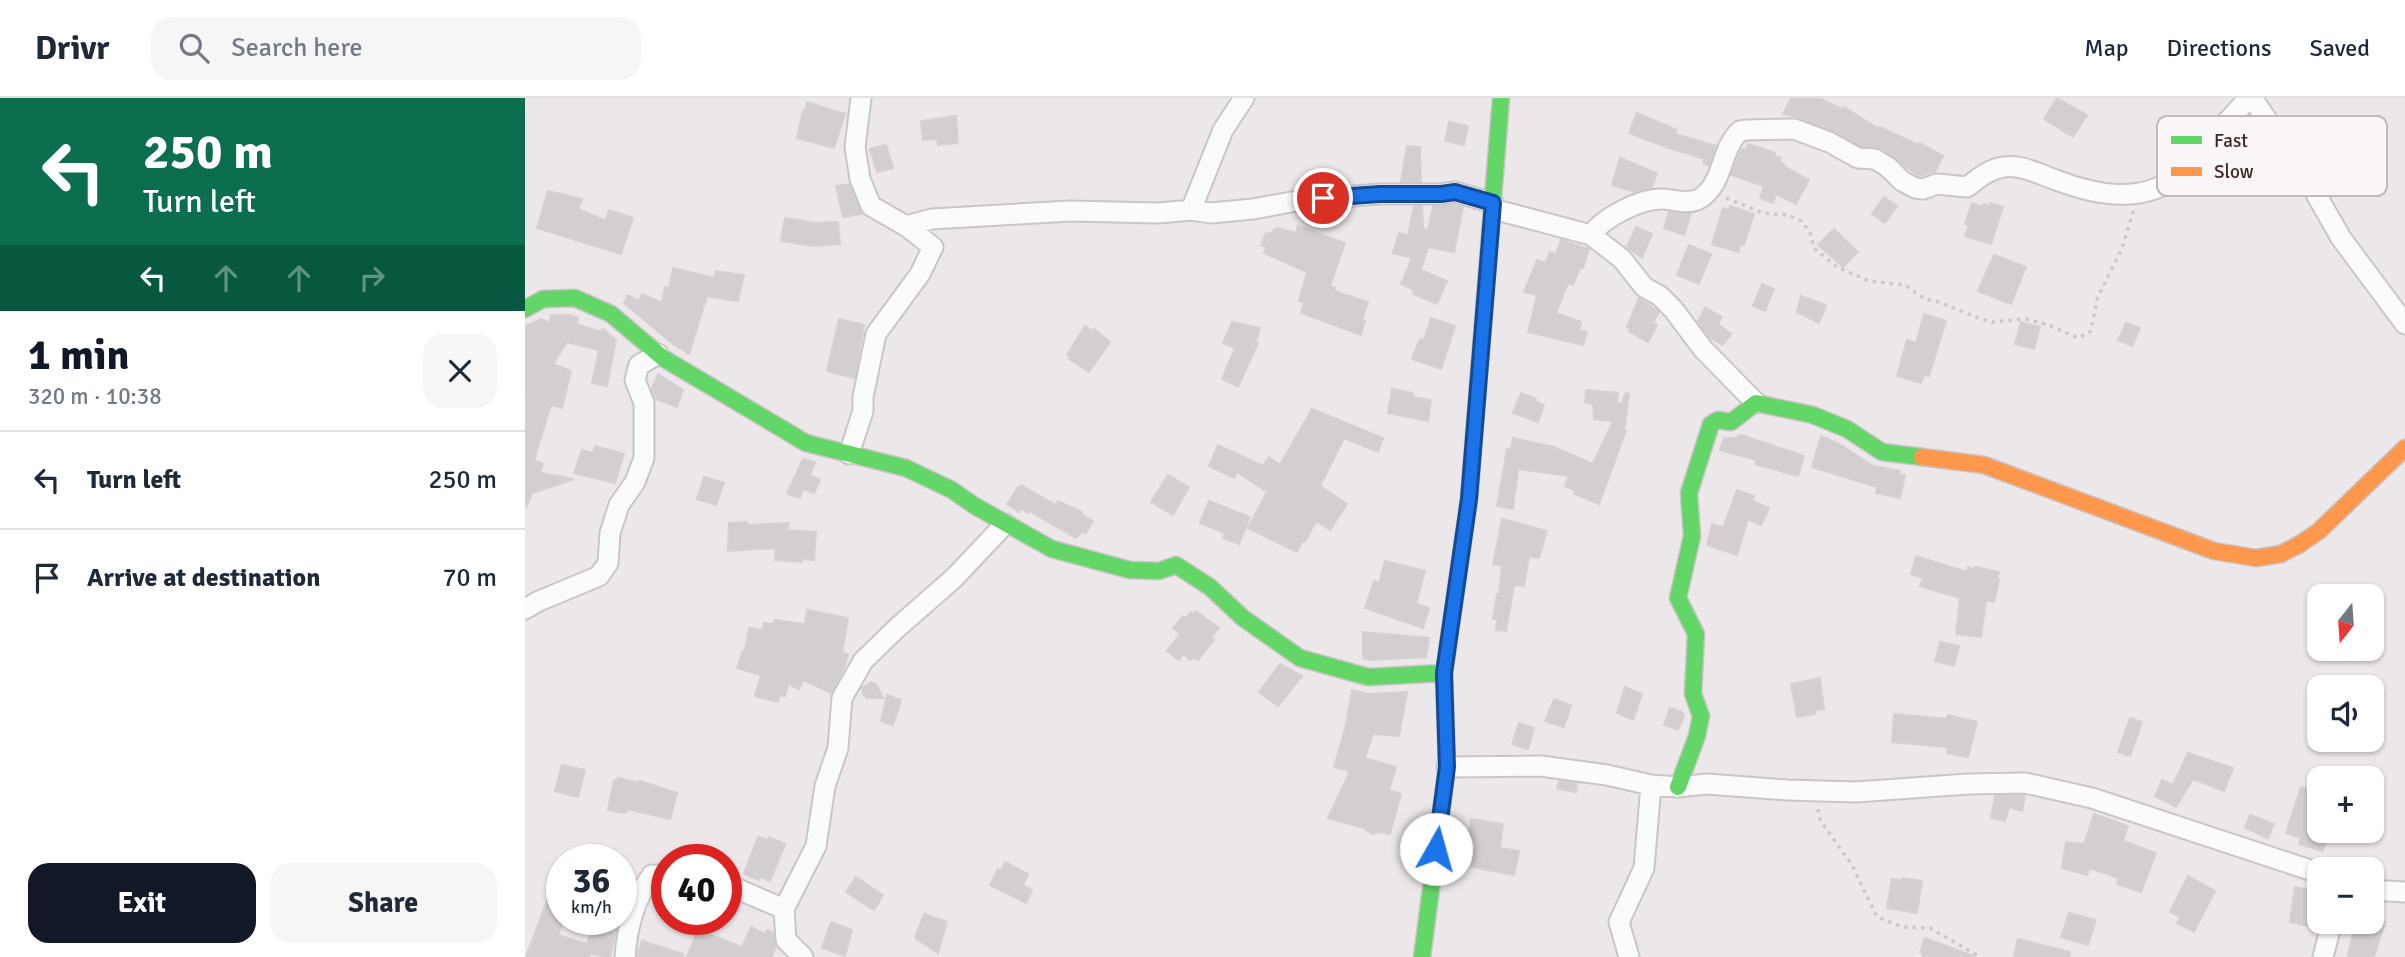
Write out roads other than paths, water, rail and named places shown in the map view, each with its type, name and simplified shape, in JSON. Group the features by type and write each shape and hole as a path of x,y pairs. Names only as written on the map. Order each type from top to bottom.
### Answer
{"street":[{"path":"849,454 863,411 863,397 876,334 921,274 933,247 906,226 871,206 860,179 855,147 861,98"},
{"path":"1191,210 1223,130 1244,98"},
{"path":"1422,957 1447,767 1444,673 1469,499 1501,98"},
{"path":"2233,116 2250,98 2263,116"},
{"path":"1591,235 1598,225 1642,200 1696,201 1717,180 1730,142 1740,131 1794,129 1829,142 1858,158 1875,159 1915,188 1937,184 1967,187 1985,173 2007,166 2034,172 2085,190 2139,195 2157,189"},
{"path":"906,226 932,219 1070,211 1159,213 1191,210 1211,214 1303,200 1455,192 1591,235 1622,259 1644,287 1660,296 1673,309 1703,348 1756,403 1813,415 1847,429 1882,452 1984,465 2214,551 2241,557 2265,558 2293,549 2315,536 2405,448"},
{"path":"2317,196 2349,250 2405,324"},
{"path":"525,309 543,299 575,298 611,314 658,354 806,443 906,468 952,490 1052,550 1130,570 1159,571 1176,565 1210,587 1243,618 1300,659 1368,677 1444,673"},
{"path":"525,609 599,576 608,563 610,533 619,505 635,482 644,457 644,403 635,380 639,365 658,354"},
{"path":"1678,787 1697,736 1701,716 1693,694 1696,634 1678,598 1692,536 1689,492 1711,424 1718,421 1731,422 1756,403"},
{"path":"803,957 786,940 784,909 816,846 825,786 838,748 842,698 863,662 954,578 1005,524"},
{"path":"1447,767 1541,766 1607,775 1651,785 1678,787 1707,784 1817,791 1856,792 1968,783 2025,783 2092,798 2307,869"},
{"path":"1629,957 1619,922 1644,868 1651,785"},
{"path":"625,957 632,918 641,890 651,876"},
{"path":"742,891 784,909"},
{"path":"2384,891 2405,892"},
{"path":"2323,957 2329,934"}]}
